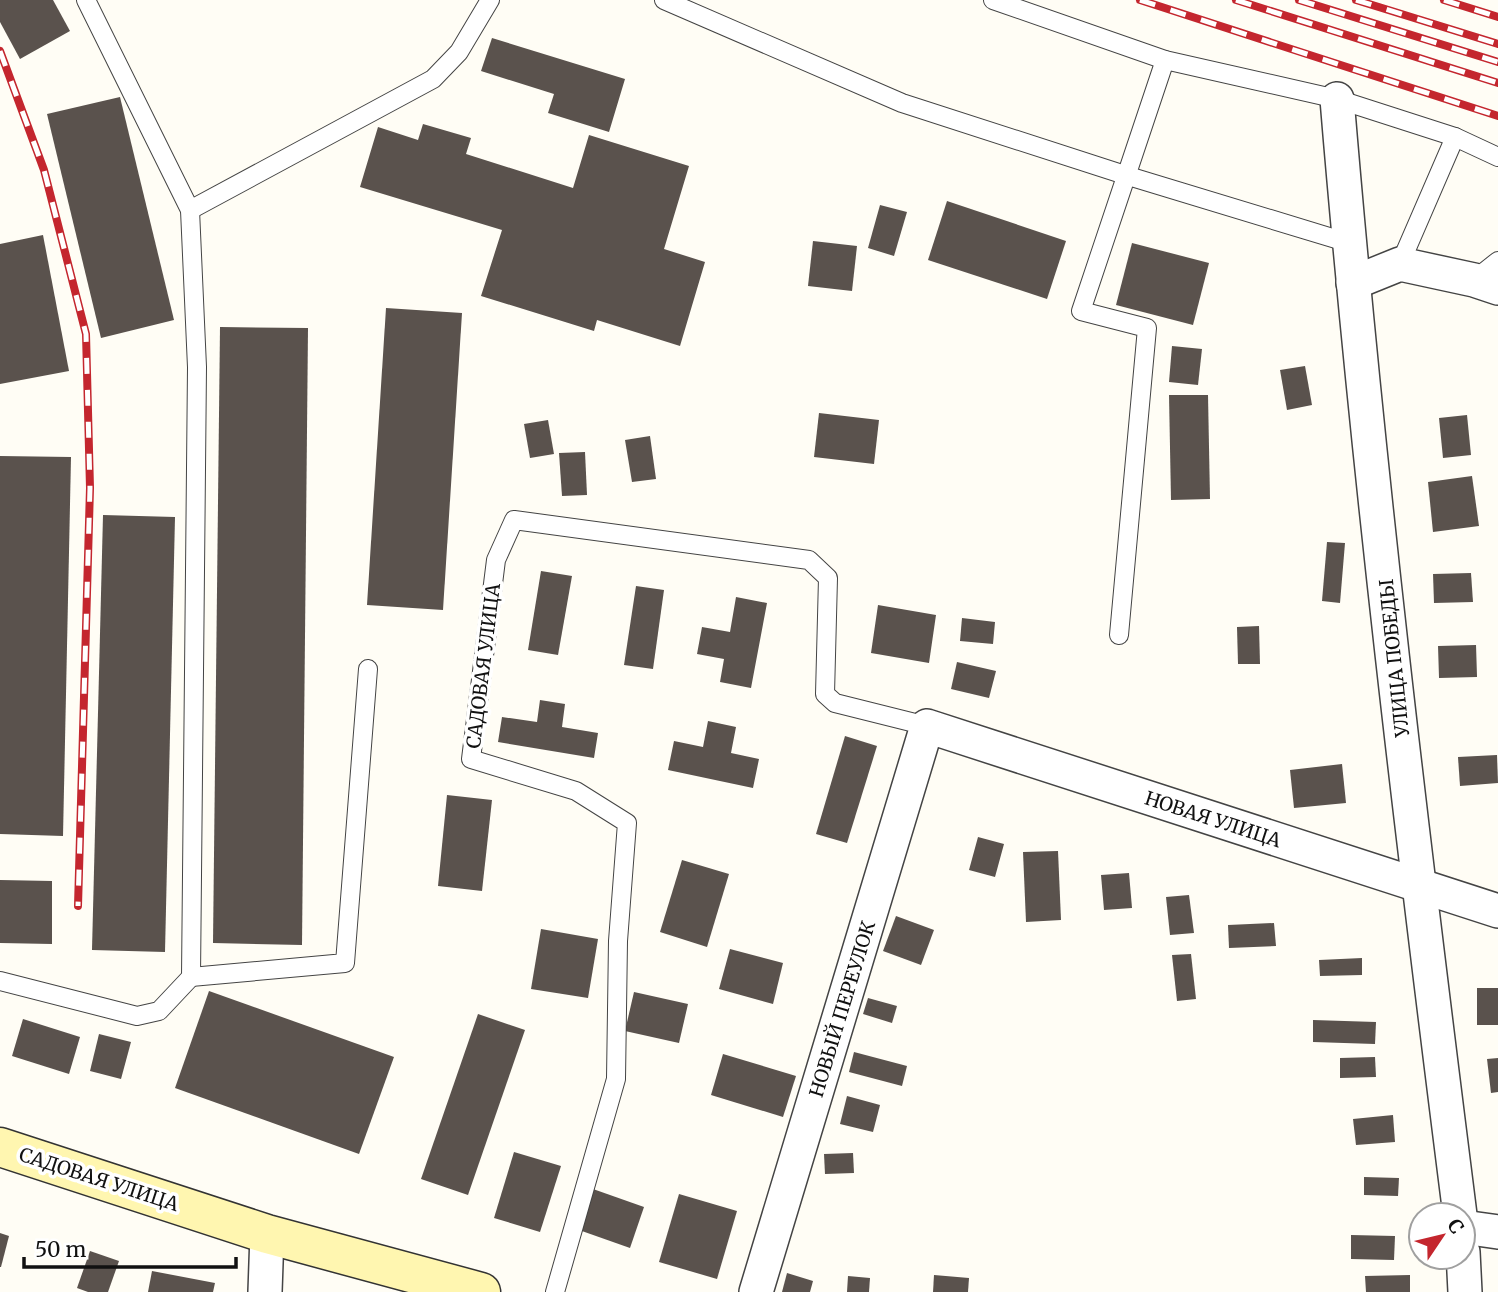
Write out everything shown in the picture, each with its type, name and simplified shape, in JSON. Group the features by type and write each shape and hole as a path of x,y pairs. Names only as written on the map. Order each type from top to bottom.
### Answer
{"street":[{"name":"УЛИЦА ПОБЕДЫ","path":"1337,99 1353,283 1419,886 1458,1201"},
{"path":"1353,283 1400,264 1490,276"},
{"name":"НОВАЯ УЛИЦА","path":"928,726 1498,911"},
{"name":"НОВЫЙ ПЕРЕУЛОК","path":"756,1292 928,726"},
{"name":"САДОВАЯ УЛИЦА","path":"0,1147 267,1234 481,1292"},
{"path":"1477,1229 1498,1232"},
{"path":"265,1292 267,1234"},
{"path":"1464,1271 1465,1292"}],"lane":[{"path":"86,0 190,210 197,367 191,977"},
{"path":"190,210 433,79 459,52 490,0"},
{"path":"664,0 902,103 1349,243"},
{"path":"993,0 1165,60 1337,99 1455,137 1498,157"},
{"path":"1119,635 1147,328 1081,311 1165,60"},
{"path":"1400,264 1455,137"},
{"name":"САДОВАЯ УЛИЦА","path":"555,1292 616,1079 618,941 627,823 576,791 471,759 496,560 514,520 808,560 828,578 825,694 835,703 928,726"},
{"path":"0,981 137,1016 159,1010 191,977 345,963 368,669"}],"building":[{"path":"0,0 53,0 70,31 20,59 0,22"},
{"path":"492,38 625,79 609,132 548,113 554,94 481,71"},
{"path":"120,97 174,320 101,338 47,114"},
{"path":"423,124 471,138 466,154 573,188 589,135 689,166 664,249 705,262 680,346 597,320 594,331 481,296 502,230 360,187 378,127 418,140"},
{"path":"947,201 1066,241 1047,299 928,260"},
{"path":"880,205 907,212 894,256 868,248"},
{"path":"43,235 69,371 0,384 0,244"},
{"path":"813,241 857,246 852,291 808,286"},
{"path":"1132,243 1209,263 1193,325 1116,305"},
{"path":"386,308 462,313 443,610 367,605"},
{"path":"220,327 308,328 302,945 213,943"},
{"path":"1172,346 1202,349 1198,385 1169,382"},
{"path":"1305,366 1312,405 1287,410 1280,370"},
{"path":"1169,395 1208,395 1210,499 1171,500"},
{"path":"819,413 879,420 874,464 814,457"},
{"path":"1467,415 1471,455 1443,458 1439,418"},
{"path":"548,420 554,454 530,458 524,424"},
{"path":"650,436 656,479 632,482 625,440"},
{"path":"585,452 587,495 562,496 559,453"},
{"path":"0,456 71,457 63,836 0,834"},
{"path":"1472,476 1479,526 1433,532 1428,482"},
{"path":"103,515 175,517 165,952 92,950"},
{"path":"1327,542 1345,543 1340,603 1322,601"},
{"path":"541,571 572,576 558,655 528,650"},
{"path":"1471,573 1473,602 1434,603 1433,574"},
{"path":"636,586 664,590 653,669 624,665"},
{"path":"736,597 767,603 751,688 720,682 724,659 697,654 702,627 730,632"},
{"path":"878,605 936,615 929,663 871,653"},
{"path":"962,618 995,622 993,644 960,641"},
{"path":"1259,626 1260,664 1238,664 1237,627"},
{"path":"1476,645 1477,677 1439,678 1438,646"},
{"path":"957,662 996,671 989,698 951,689"},
{"path":"540,700 565,704 562,727 598,733 594,758 498,742 502,717 537,722"},
{"path":"708,721 736,727 731,753 759,759 753,788 668,770 674,741 703,747"},
{"path":"845,736 877,746 847,843 816,834"},
{"path":"1497,755 1498,783 1460,786 1458,757"},
{"path":"1342,764 1346,803 1294,808 1290,770"},
{"path":"447,795 492,800 482,891 438,886"},
{"path":"978,837 1004,844 995,877 969,870"},
{"path":"1058,851 1061,920 1026,922 1023,852"},
{"path":"682,860 729,874 707,947 660,932"},
{"path":"1129,873 1132,908 1104,910 1101,875"},
{"path":"0,880 52,881 52,944 0,943"},
{"path":"1189,895 1194,933 1170,935 1166,897"},
{"path":"896,916 934,930 921,965 883,951"},
{"path":"1274,923 1276,946 1229,948 1228,925"},
{"path":"541,929 598,939 588,998 531,989"},
{"path":"730,949 783,963 773,1004 719,989"},
{"path":"1191,954 1196,999 1177,1001 1172,955"},
{"path":"1362,958 1362,975 1320,976 1319,960"},
{"path":"1477,988 1498,988 1498,1025 1477,1025"},
{"path":"209,991 394,1057 359,1154 175,1088"},
{"path":"634,992 688,1004 679,1043 625,1031"},
{"path":"868,998 897,1006 892,1023 863,1014"},
{"path":"478,1014 525,1030 468,1195 421,1179"},
{"path":"23,1019 80,1037 69,1074 12,1056"},
{"path":"1313,1020 1376,1022 1375,1044 1313,1042"},
{"path":"99,1034 131,1042 121,1079 90,1071"},
{"path":"854,1052 907,1066 902,1086 849,1072"},
{"path":"723,1054 796,1076 783,1117 711,1095"},
{"path":"1375,1057 1376,1077 1340,1078 1340,1058"},
{"path":"1498,1058 1498,1092 1491,1093 1487,1059"},
{"path":"847,1096 880,1105 873,1132 840,1124"},
{"path":"1393,1115 1395,1142 1356,1145 1353,1119"},
{"path":"514,1152 561,1166 540,1232 494,1218"},
{"path":"853,1153 854,1173 825,1174 824,1154"},
{"path":"1364,1177 1399,1178 1398,1196 1364,1195"},
{"path":"593,1189 644,1207 630,1248 579,1230"},
{"path":"679,1194 737,1211 717,1279 659,1262"},
{"path":"0,1233 9,1236 1,1267 0,1267"},
{"path":"1351,1235 1395,1236 1394,1260 1351,1259"},
{"path":"90,1251 119,1261 108,1292 88,1292 77,1288"},
{"path":"152,1271 215,1283 213,1292 148,1292"},
{"path":"787,1273 813,1281 810,1292 782,1292"},
{"path":"934,1275 969,1278 968,1292 933,1292"},
{"path":"1410,1275 1410,1292 1366,1292 1365,1276"},
{"path":"848,1276 870,1278 869,1292 847,1292"}],"railway":[{"path":"1140,0 1498,116"},
{"path":"1236,0 1498,83"},
{"path":"1299,0 1498,62"},
{"path":"1356,0 1498,44"},
{"path":"1444,0 1498,17"},
{"path":"0,51 44,170 86,334 90,488 78,906"}]}
